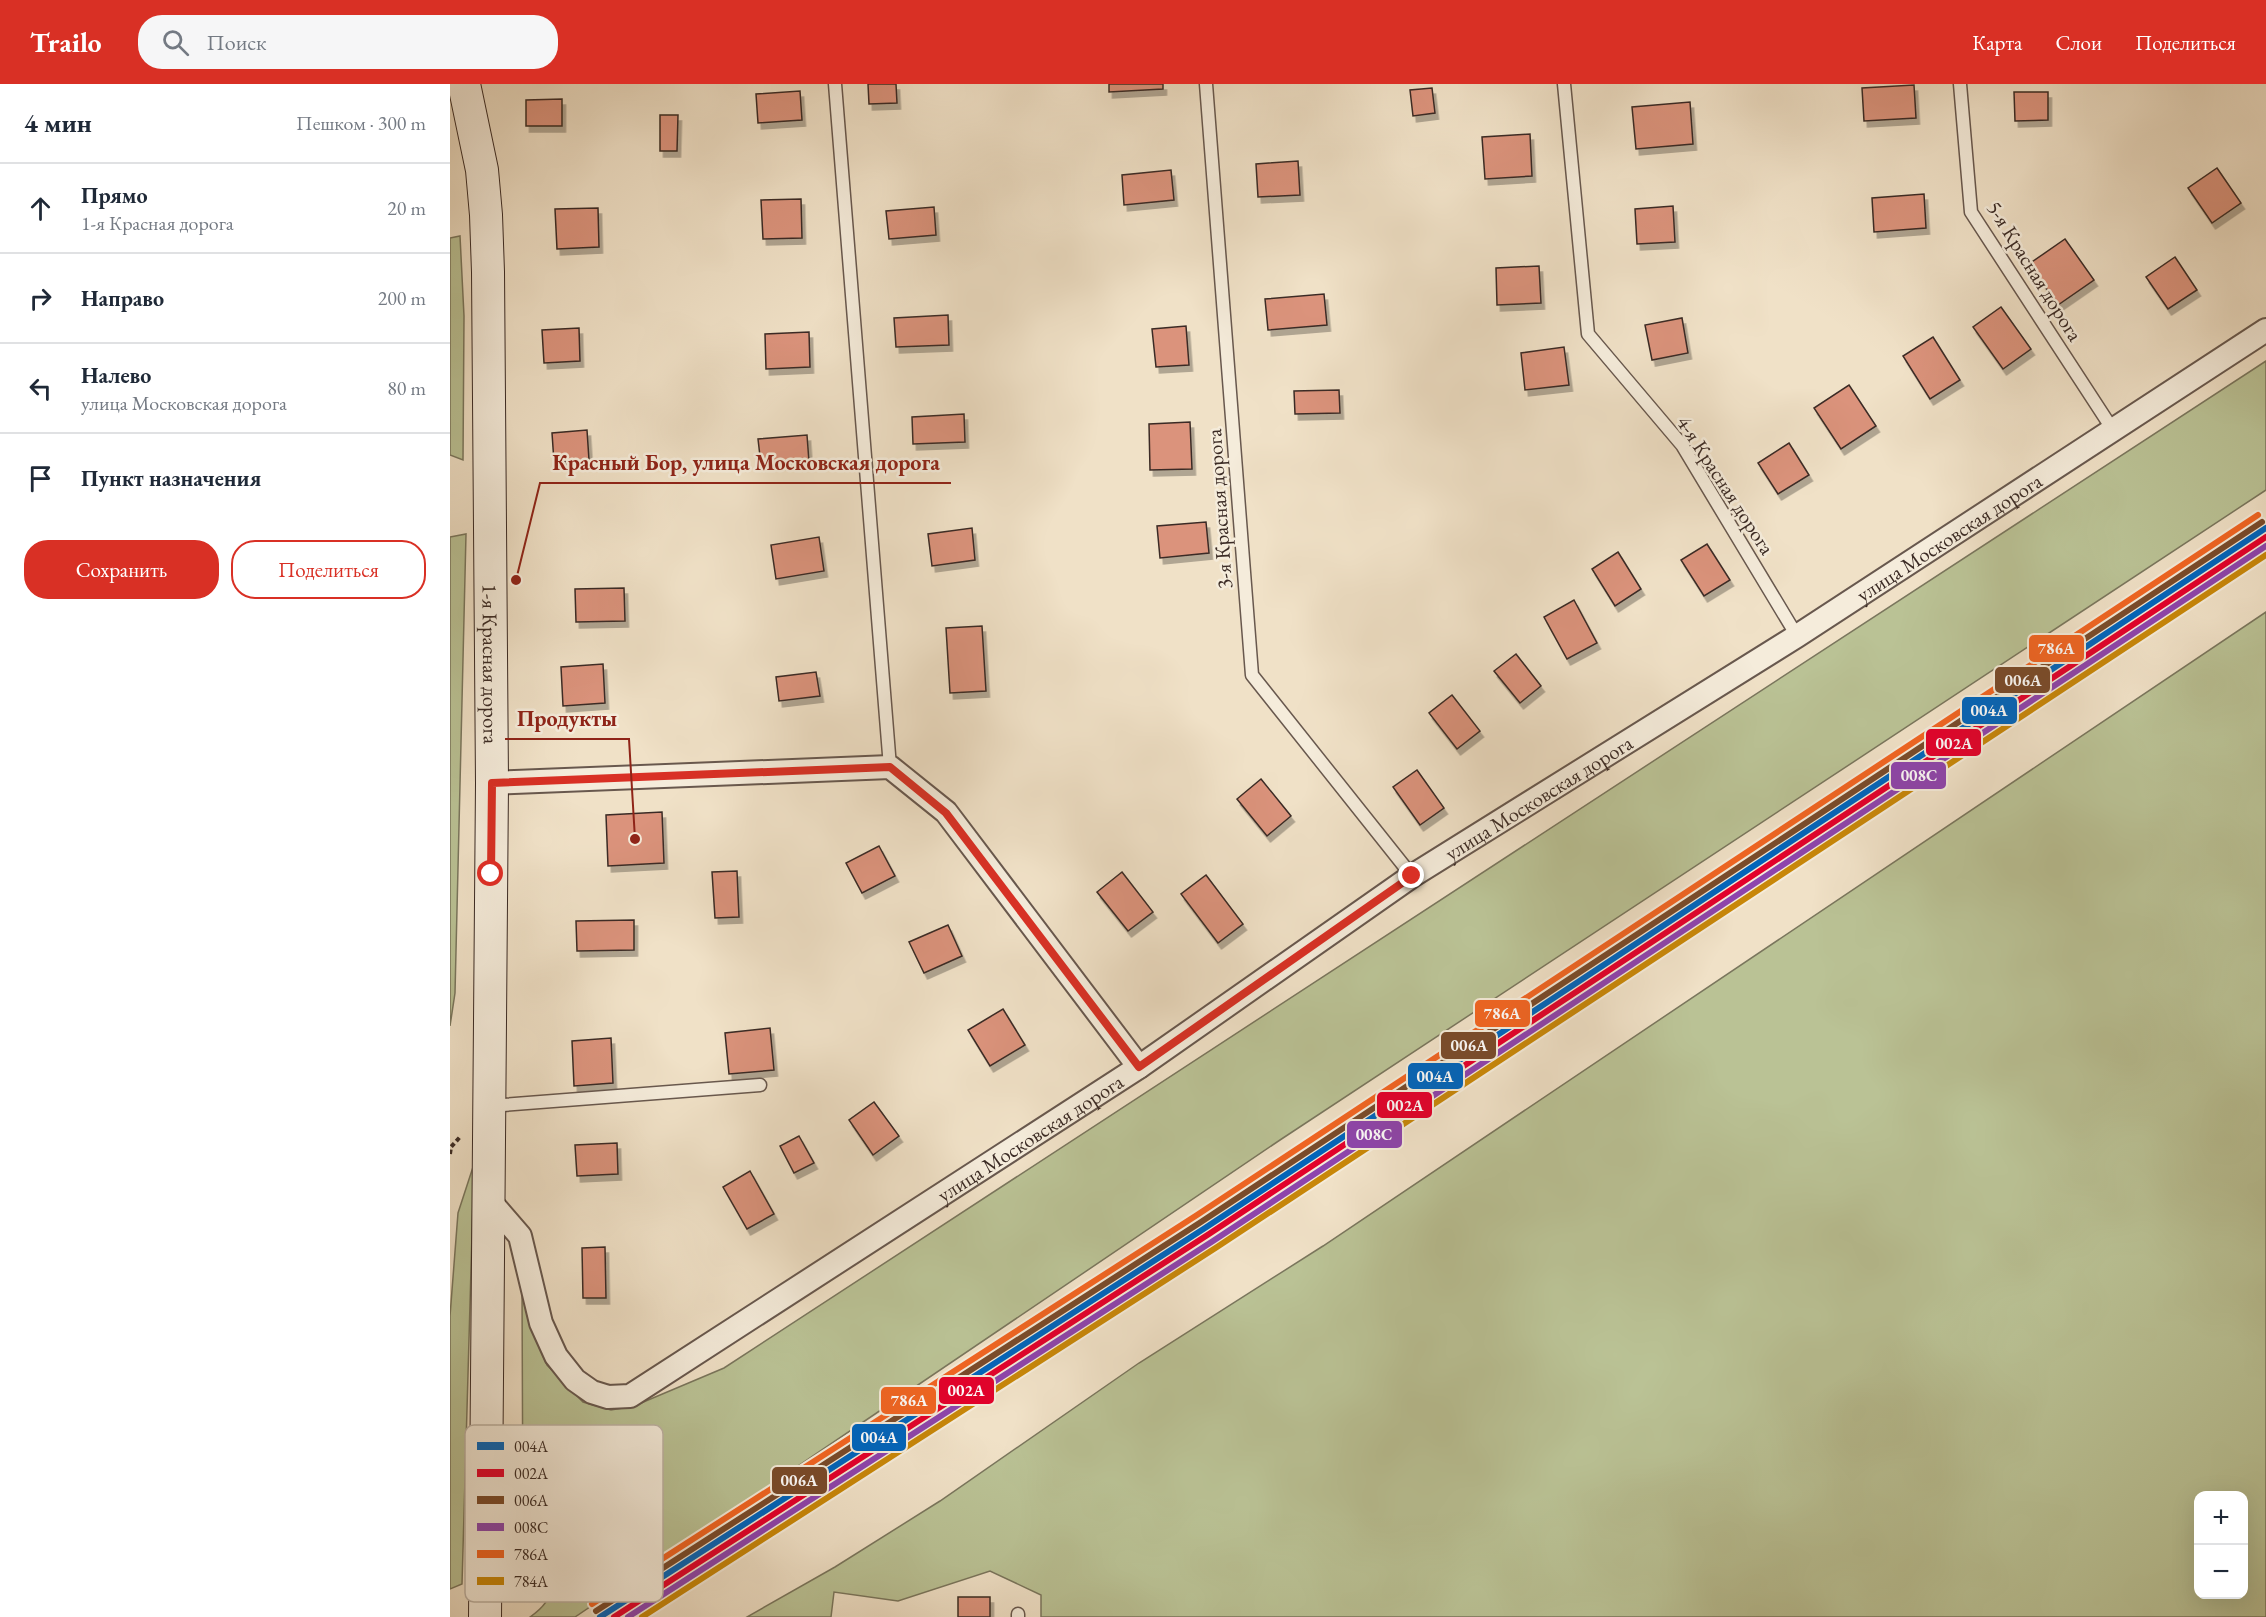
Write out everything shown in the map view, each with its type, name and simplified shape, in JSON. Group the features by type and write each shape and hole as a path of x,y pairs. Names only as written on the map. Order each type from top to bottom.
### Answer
{"main road":[{"name":"1-я Красная дорога","path":"464,84 475,130 483,181 488,260 492,783 486,1425"}],"street":[{"name":"улица Московская дорога","path":"488,1199 520,1236 541,1323 556,1356 575,1380 592,1392 609,1397 630,1396 1139,1067 1412,876 1797,636 2266,330"},
{"path":"492,783 890,767 946,813 1139,1067"}],"lane":[{"path":"835,84 890,767"},
{"name":"3-я Красная дорога","path":"1206,84 1252,675 1412,876"},
{"name":"4-я Красная дорога","path":"1564,84 1588,334 1682,445 1797,636"},
{"name":"5-я Красная дорога","path":"1960,84 1971,212 2113,430"},
{"path":"489,1106 760,1085"}],"green space":[{"path":"460,236 464,316 463,460 450,455 450,238"},
{"path":"2266,361 2266,490 1280,1140 663,1557 663,1425 523,1425 522,1285 532,1331 547,1365 583,1402 611,1410 634,1406 724,1368"},
{"path":"466,534 455,993 450,1026 450,537"},
{"path":"2266,612 2266,1617 1041,1617 1041,1595 990,1571 898,1601 834,1592 831,1617 747,1617 835,1567 940,1501 1139,1363 1323,1246"},
{"path":"474,1164 462,1584 450,1589 450,1316 458,1213"},
{"path":"545,1602 597,1602 575,1617 530,1617"}],"building":[{"path":"868,84 896,84 897,103 869,104"},
{"path":"1109,84 1163,84 1163,89 1109,92"},
{"path":"1914,85 1916,118 1864,121 1862,88"},
{"path":"1432,88 1435,113 1413,116 1410,90"},
{"path":"800,91 802,120 758,123 756,94"},
{"path":"2014,92 2048,92 2048,120 2015,121"},
{"path":"562,99 562,126 526,126 526,100"},
{"path":"1690,102 1693,144 1636,149 1632,107"},
{"path":"660,115 678,115 677,151 660,151"},
{"path":"1530,134 1532,176 1485,179 1482,137"},
{"path":"1298,161 1300,195 1258,197 1256,164"},
{"path":"2217,168 2241,203 2212,223 2188,188"},
{"path":"1171,170 1174,200 1124,205 1122,175"},
{"path":"1924,194 1926,228 1874,232 1872,198"},
{"path":"801,199 802,238 763,239 761,200"},
{"path":"1673,206 1675,242 1637,244 1635,209"},
{"path":"934,207 936,235 889,239 886,211"},
{"path":"598,208 599,247 557,249 555,209"},
{"path":"2065,239 2094,280 2058,305 2029,264"},
{"path":"2175,257 2197,290 2168,309 2146,277"},
{"path":"1539,266 1541,303 1497,305 1496,268"},
{"path":"1324,294 1327,325 1268,330 1265,299"},
{"path":"2001,307 2031,349 2003,369 1973,327"},
{"path":"948,315 949,345 896,347 894,318"},
{"path":"1682,318 1688,353 1652,360 1645,325"},
{"path":"1186,326 1189,365 1156,367 1152,329"},
{"path":"579,328 580,361 544,363 542,330"},
{"path":"809,332 810,367 766,369 765,334"},
{"path":"1933,337 1960,380 1930,399 1903,356"},
{"path":"1564,347 1569,385 1525,390 1521,353"},
{"path":"1849,385 1876,426 1841,449 1814,408"},
{"path":"1339,390 1340,413 1295,414 1294,391"},
{"path":"964,414 965,442 913,444 912,417"},
{"path":"1190,422 1192,469 1150,470 1149,424"},
{"path":"587,430 589,460 554,462 552,433"},
{"path":"807,435 809,462 761,465 758,439"},
{"path":"1789,443 1809,475 1778,494 1758,463"},
{"path":"1206,522 1209,553 1160,558 1157,526"},
{"path":"972,528 975,560 932,566 928,534"},
{"path":"819,537 824,571 776,579 771,545"},
{"path":"1707,544 1730,580 1704,596 1681,560"},
{"path":"1618,552 1641,589 1615,606 1592,569"},
{"path":"624,588 625,621 576,622 575,589"},
{"path":"1574,600 1597,643 1567,659 1544,617"},
{"path":"982,626 986,691 950,693 946,628"},
{"path":"1516,654 1541,686 1520,703 1494,671"},
{"path":"603,664 605,703 563,706 561,667"},
{"path":"816,672 820,696 779,701 776,677"},
{"path":"1452,695 1480,731 1457,749 1429,713"},
{"path":"1417,770 1444,808 1420,825 1393,787"},
{"path":"1261,779 1291,816 1267,836 1237,799"},
{"path":"662,812 664,863 608,866 606,815"},
{"path":"879,846 895,876 862,893 846,863"},
{"path":"737,871 739,917 715,918 712,872"},
{"path":"1122,872 1153,912 1128,931 1097,892"},
{"path":"1206,875 1243,924 1218,943 1181,894"},
{"path":"634,920 634,950 577,951 576,921"},
{"path":"948,925 962,956 924,973 909,942"},
{"path":"1003,1009 1025,1045 990,1066 968,1030"},
{"path":"770,1028 774,1070 729,1074 725,1033"},
{"path":"611,1038 613,1083 574,1086 572,1041"},
{"path":"874,1102 899,1136 873,1155 849,1120"},
{"path":"799,1136 814,1163 794,1173 780,1146"},
{"path":"617,1143 618,1174 577,1176 575,1145"},
{"path":"750,1171 774,1214 747,1229 723,1187"},
{"path":"605,1247 606,1298 583,1298 582,1248"},
{"path":"958,1597 990,1597 990,1617 958,1617"}],"transit line":[{"name":"786А","path":"663,1558 1197,1215 2258,515"},
{"name":"006А","path":"663,1568 1201,1222 2262,522"},
{"name":"004А","path":"663,1576 1205,1228 2266,528"},
{"name":"002А","path":"663,1585 1209,1234 2266,537"},
{"name":"008С","path":"663,1595 1213,1241 2266,546"},
{"name":"784А","path":"642,1617 1217,1247 2266,555"},
{"name":"006А","path":"596,1611 610,1602"},
{"name":"004А","path":"600,1617 623,1602"},
{"name":"002А","path":"614,1617 637,1602"},
{"name":"008С","path":"628,1617 651,1602"}],"place":[{"name":"Красный Бор, улица Московская дорога","path":"516,580"},
{"name":"Продукты","path":"635,839"}],"route":[{"path":"491,874 492,783 890,767 946,813 1139,1067 1412,876"}]}
